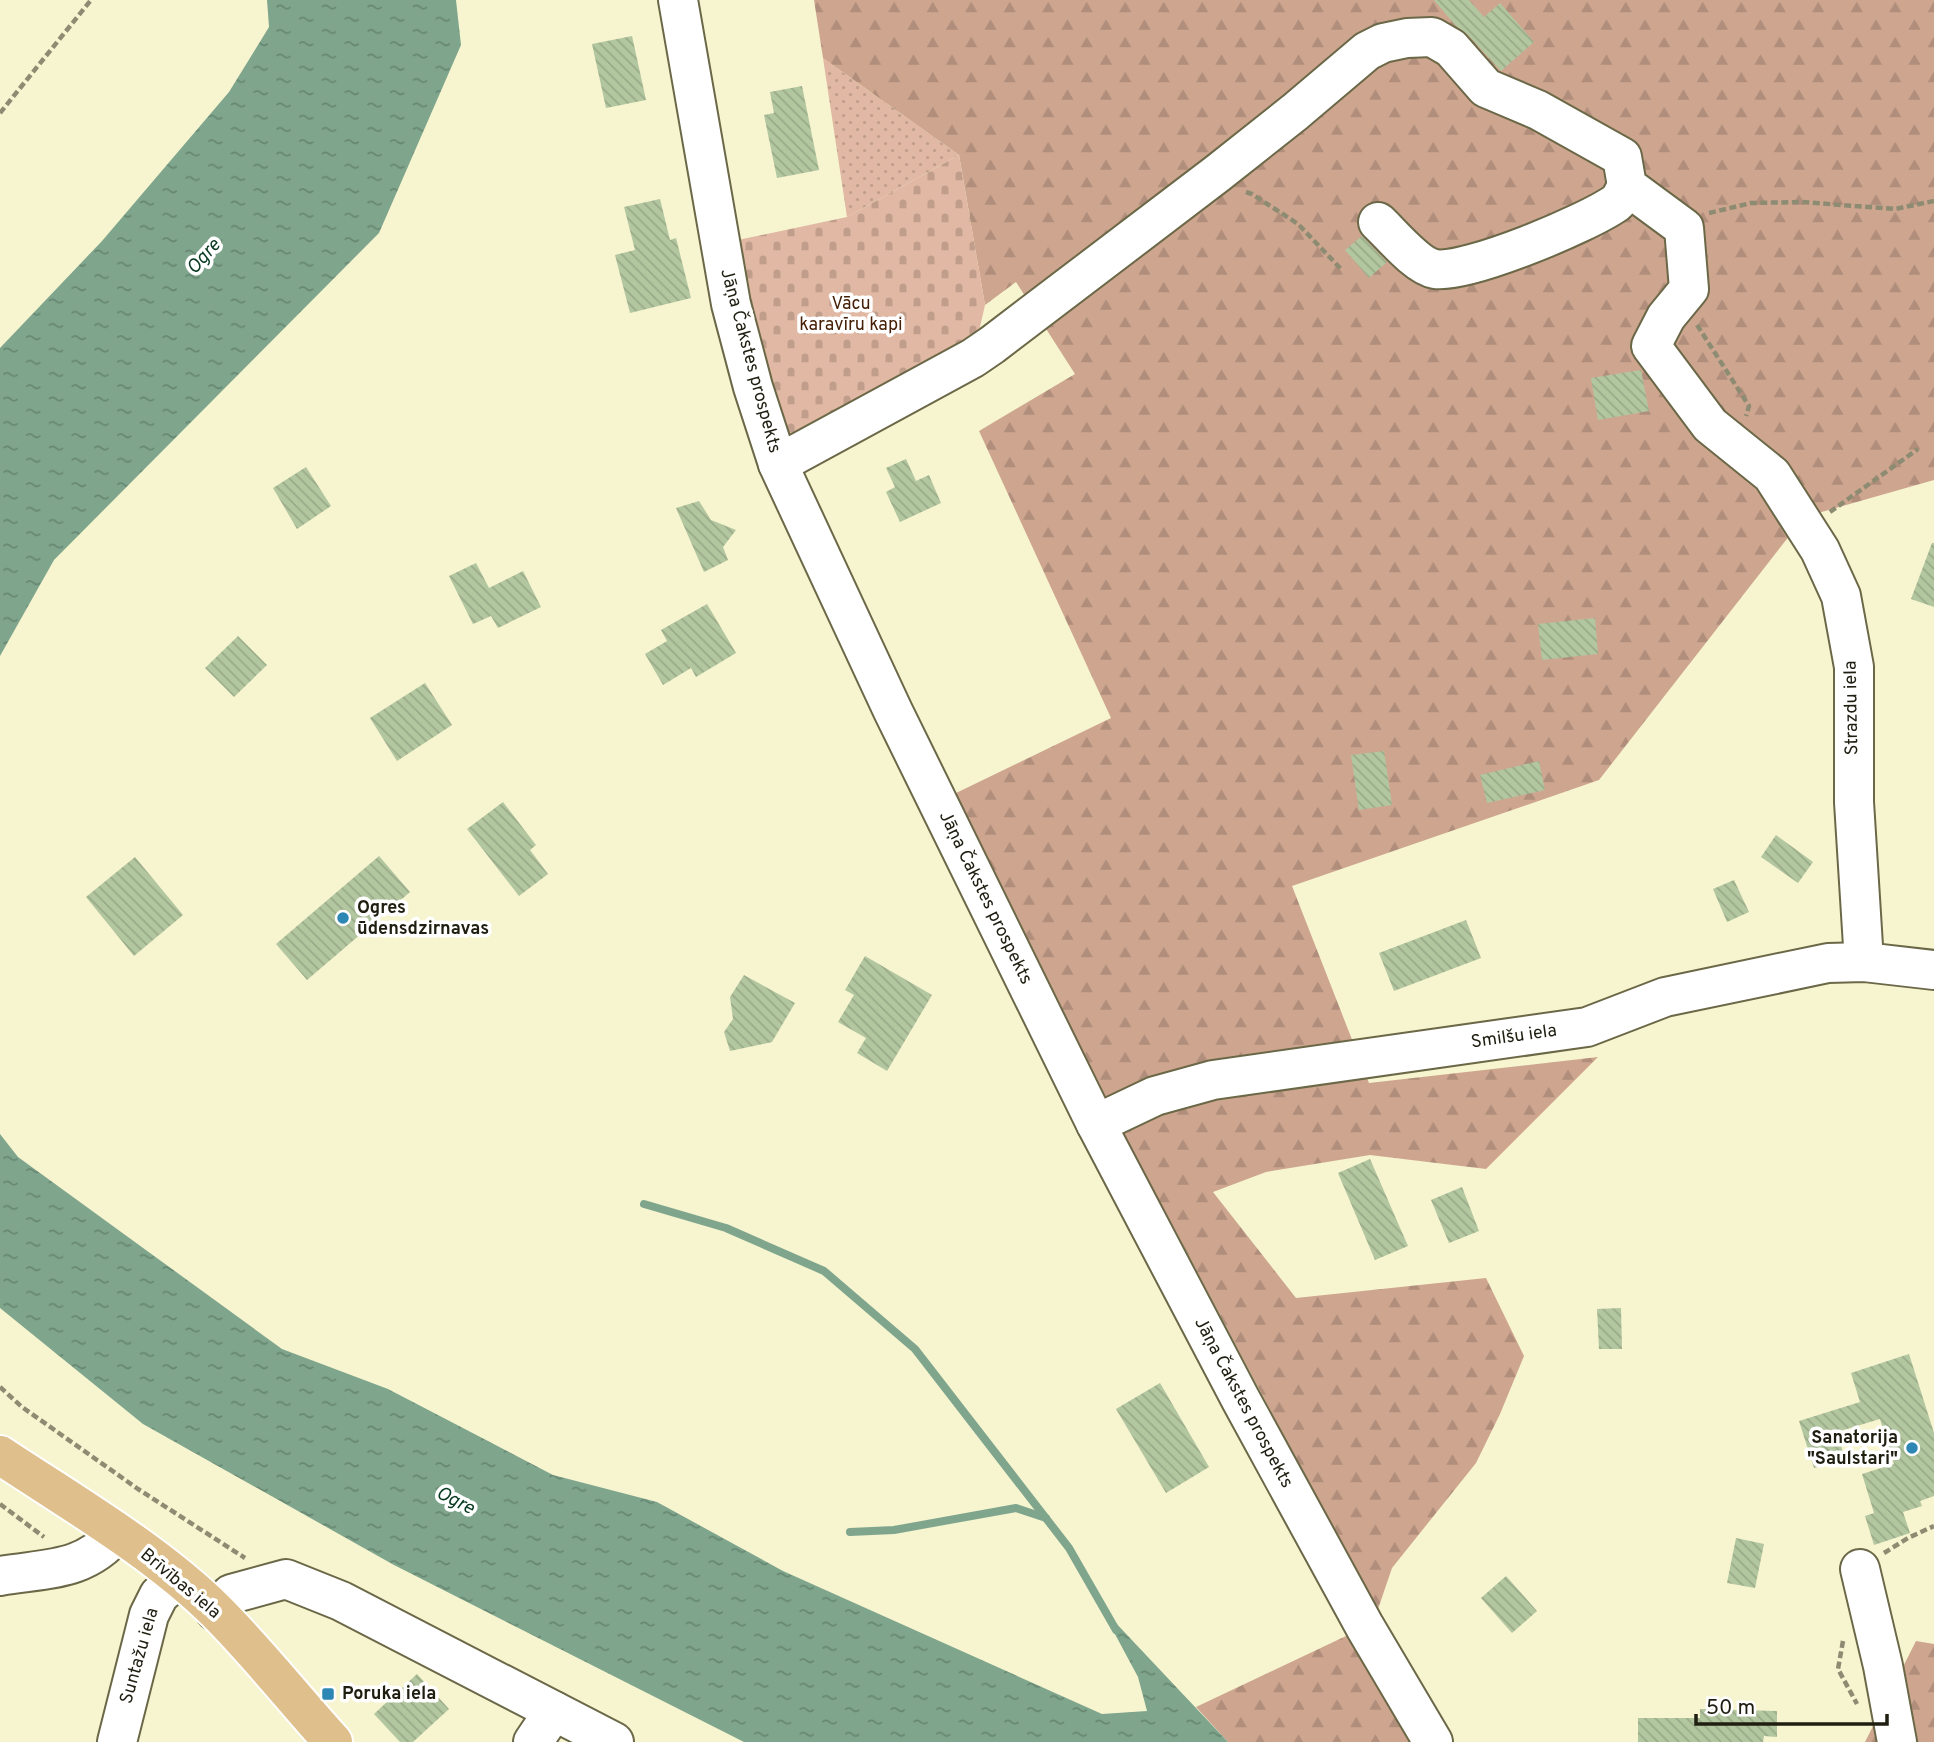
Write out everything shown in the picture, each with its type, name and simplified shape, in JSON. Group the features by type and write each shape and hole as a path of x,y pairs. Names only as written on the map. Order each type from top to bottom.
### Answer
{"main road":[{"name":"Brīvības iela","path":"0,1455 117,1533 178,1579 215,1611 334,1742"}],"street":[{"name":"Jāņa Čakstes prospekts","path":"678,0 732,304 753,387 778,464 892,710 1096,1124 1365,1628 1433,1742"},
{"path":"778,464 973,358 1207,182 1367,51 1382,43 1406,38 1432,37 1451,48 1486,88 1538,110 1622,158 1627,186 1618,202 1540,241 1462,267 1437,269 1423,265 1378,222"},
{"path":"1627,186 1684,228 1689,289"},
{"name":"Strazdu iela","path":"1689,289 1666,317 1651,346 1710,425 1772,475 1820,550 1841,596 1854,667 1854,802 1864,962"},
{"name":"Smilšu iela","path":"1096,1124 1155,1096 1213,1080 1587,1027 1665,997 1756,976 1828,963 1864,962 1934,970"},
{"path":"0,1576 80,1563 104,1548 117,1533"},
{"path":"1860,1569 1883,1666 1897,1742"},
{"name":"Suntažu iela","path":"117,1742 149,1615 159,1595 178,1579"},
{"path":"215,1611 231,1594 286,1579 341,1601 614,1742"},
{"path":"533,1742 554,1711"}],"path":[{"path":"1,110 91,0"},
{"path":"1207,182 1252,194 1298,224 1342,270"},
{"path":"1684,228 1705,214 1751,204 1802,202 1895,209 1934,201"},
{"path":"1689,289 1690,315 1749,406 1738,448"},
{"path":"1806,528 1918,449"},
{"path":"0,1387 22,1407 138,1489 239,1555 286,1579"},
{"path":"1860,1569 1908,1538 1934,1526"}],"green space":[{"path":"814,0 1934,0 1934,480 1804,517 1599,780 1292,886 1369,1083 1598,1057 1486,1169 1370,1155 1266,1172 1213,1192 1296,1298 1486,1278 1524,1356 1476,1463 1392,1568 1377,1612 1114,1115 954,794 1111,718 979,431 1075,374 1016,282 985,305 959,155 823,58"},
{"path":"823,58 959,155 847,217"},
{"name":"Vācu karavīru kapi","path":"959,155 985,305 973,358 791,458 755,332 738,240 847,217"},
{"path":"1365,1627 1433,1742 1228,1742 1196,1707"},
{"path":"1916,1641 1934,1644 1934,1742 1865,1742"}],"water":[{"name":"Ogre","path":"267,0 456,0 461,45 379,233 54,560 0,656 0,348 102,241 229,92 269,27"},
{"name":"Ogre","path":"0,1134 18,1157 282,1349 388,1389 553,1475 657,1502 783,1571 1102,1714 1147,1711 1138,1677 1109,1623 1113,1620 1228,1742 744,1742 394,1565 143,1424 0,1308"}],"building":[{"path":"1434,0 1469,0 1484,17 1500,3 1534,42 1501,71"},
{"path":"632,36 646,100 606,108 592,44"},
{"path":"802,86 819,170 777,178 764,115 774,113 770,92"},
{"path":"660,199 670,240 676,238 691,298 630,313 615,255 635,250 624,207"},
{"path":"1362,236 1387,262 1369,278 1345,250"},
{"path":"1641,370 1649,411 1598,420 1591,378"},
{"path":"906,459 916,481 929,475 941,503 900,522 886,492 895,487 886,468"},
{"path":"306,467 331,506 297,529 273,488"},
{"path":"699,501 711,520 736,530 723,547 728,560 704,572 676,508"},
{"path":"1934,543 1934,607 1911,599"},
{"path":"476,563 489,588 523,571 541,607 498,628 491,616 473,624 449,576"},
{"path":"707,604 736,653 696,677 691,668 663,685 645,654 667,641 661,630"},
{"path":"1595,618 1598,654 1542,660 1538,624"},
{"path":"238,636 267,665 234,697 205,668"},
{"path":"425,683 452,725 397,761 370,718"},
{"path":"1384,751 1392,805 1359,810 1351,755"},
{"path":"1539,761 1545,790 1487,803 1480,775"},
{"path":"503,802 536,845 530,850 548,874 519,896 467,829"},
{"path":"1776,835 1813,862 1798,883 1761,857"},
{"name":"Ogres ūdensdzirnavas","path":"379,856 410,892 307,980 276,944"},
{"path":"135,857 183,915 134,956 86,897"},
{"path":"1734,880 1749,912 1727,922 1713,889"},
{"path":"1466,920 1481,958 1394,991 1379,953"},
{"path":"865,956 932,995 887,1071 857,1053 866,1038 838,1022 854,995 845,990"},
{"path":"744,975 795,1003 772,1042 730,1051 724,1032 733,1019 730,997"},
{"path":"1370,1159 1408,1246 1375,1260 1338,1173"},
{"path":"1462,1187 1479,1231 1449,1243 1431,1200"},
{"path":"1621,1308 1622,1349 1599,1349 1597,1309"},
{"name":"Sanatorija \"Saulstari\"","path":"1909,1354 1934,1433 1934,1496 1920,1501 1922,1506 1903,1512 1910,1533 1874,1545 1865,1516 1874,1513 1862,1474 1894,1464 1880,1419 1837,1432 1845,1459 1814,1468 1799,1421 1860,1402 1851,1373"},
{"path":"1160,1383 1209,1467 1166,1493 1116,1409"},
{"path":"1736,1538 1764,1544 1755,1588 1727,1583"},
{"path":"1506,1576 1537,1611 1512,1633 1481,1598"},
{"path":"417,1674 449,1709 413,1742 400,1742 374,1714"},
{"path":"1700,1709 1777,1711 1777,1737 1764,1736 1763,1742 1638,1742 1638,1718 1700,1718"}],"waterway":[{"path":"644,1204 726,1228 824,1271 915,1349 1069,1548 1116,1630"},
{"path":"850,1532 894,1530 1016,1508 1046,1518"}],"place":[{"name":"Ogres ūdensdzirnavas","path":"343,918"},
{"name":"Sanatorija \"Saulstari\"","path":"1912,1448"},
{"name":"Poruka iela","path":"328,1694"}]}
